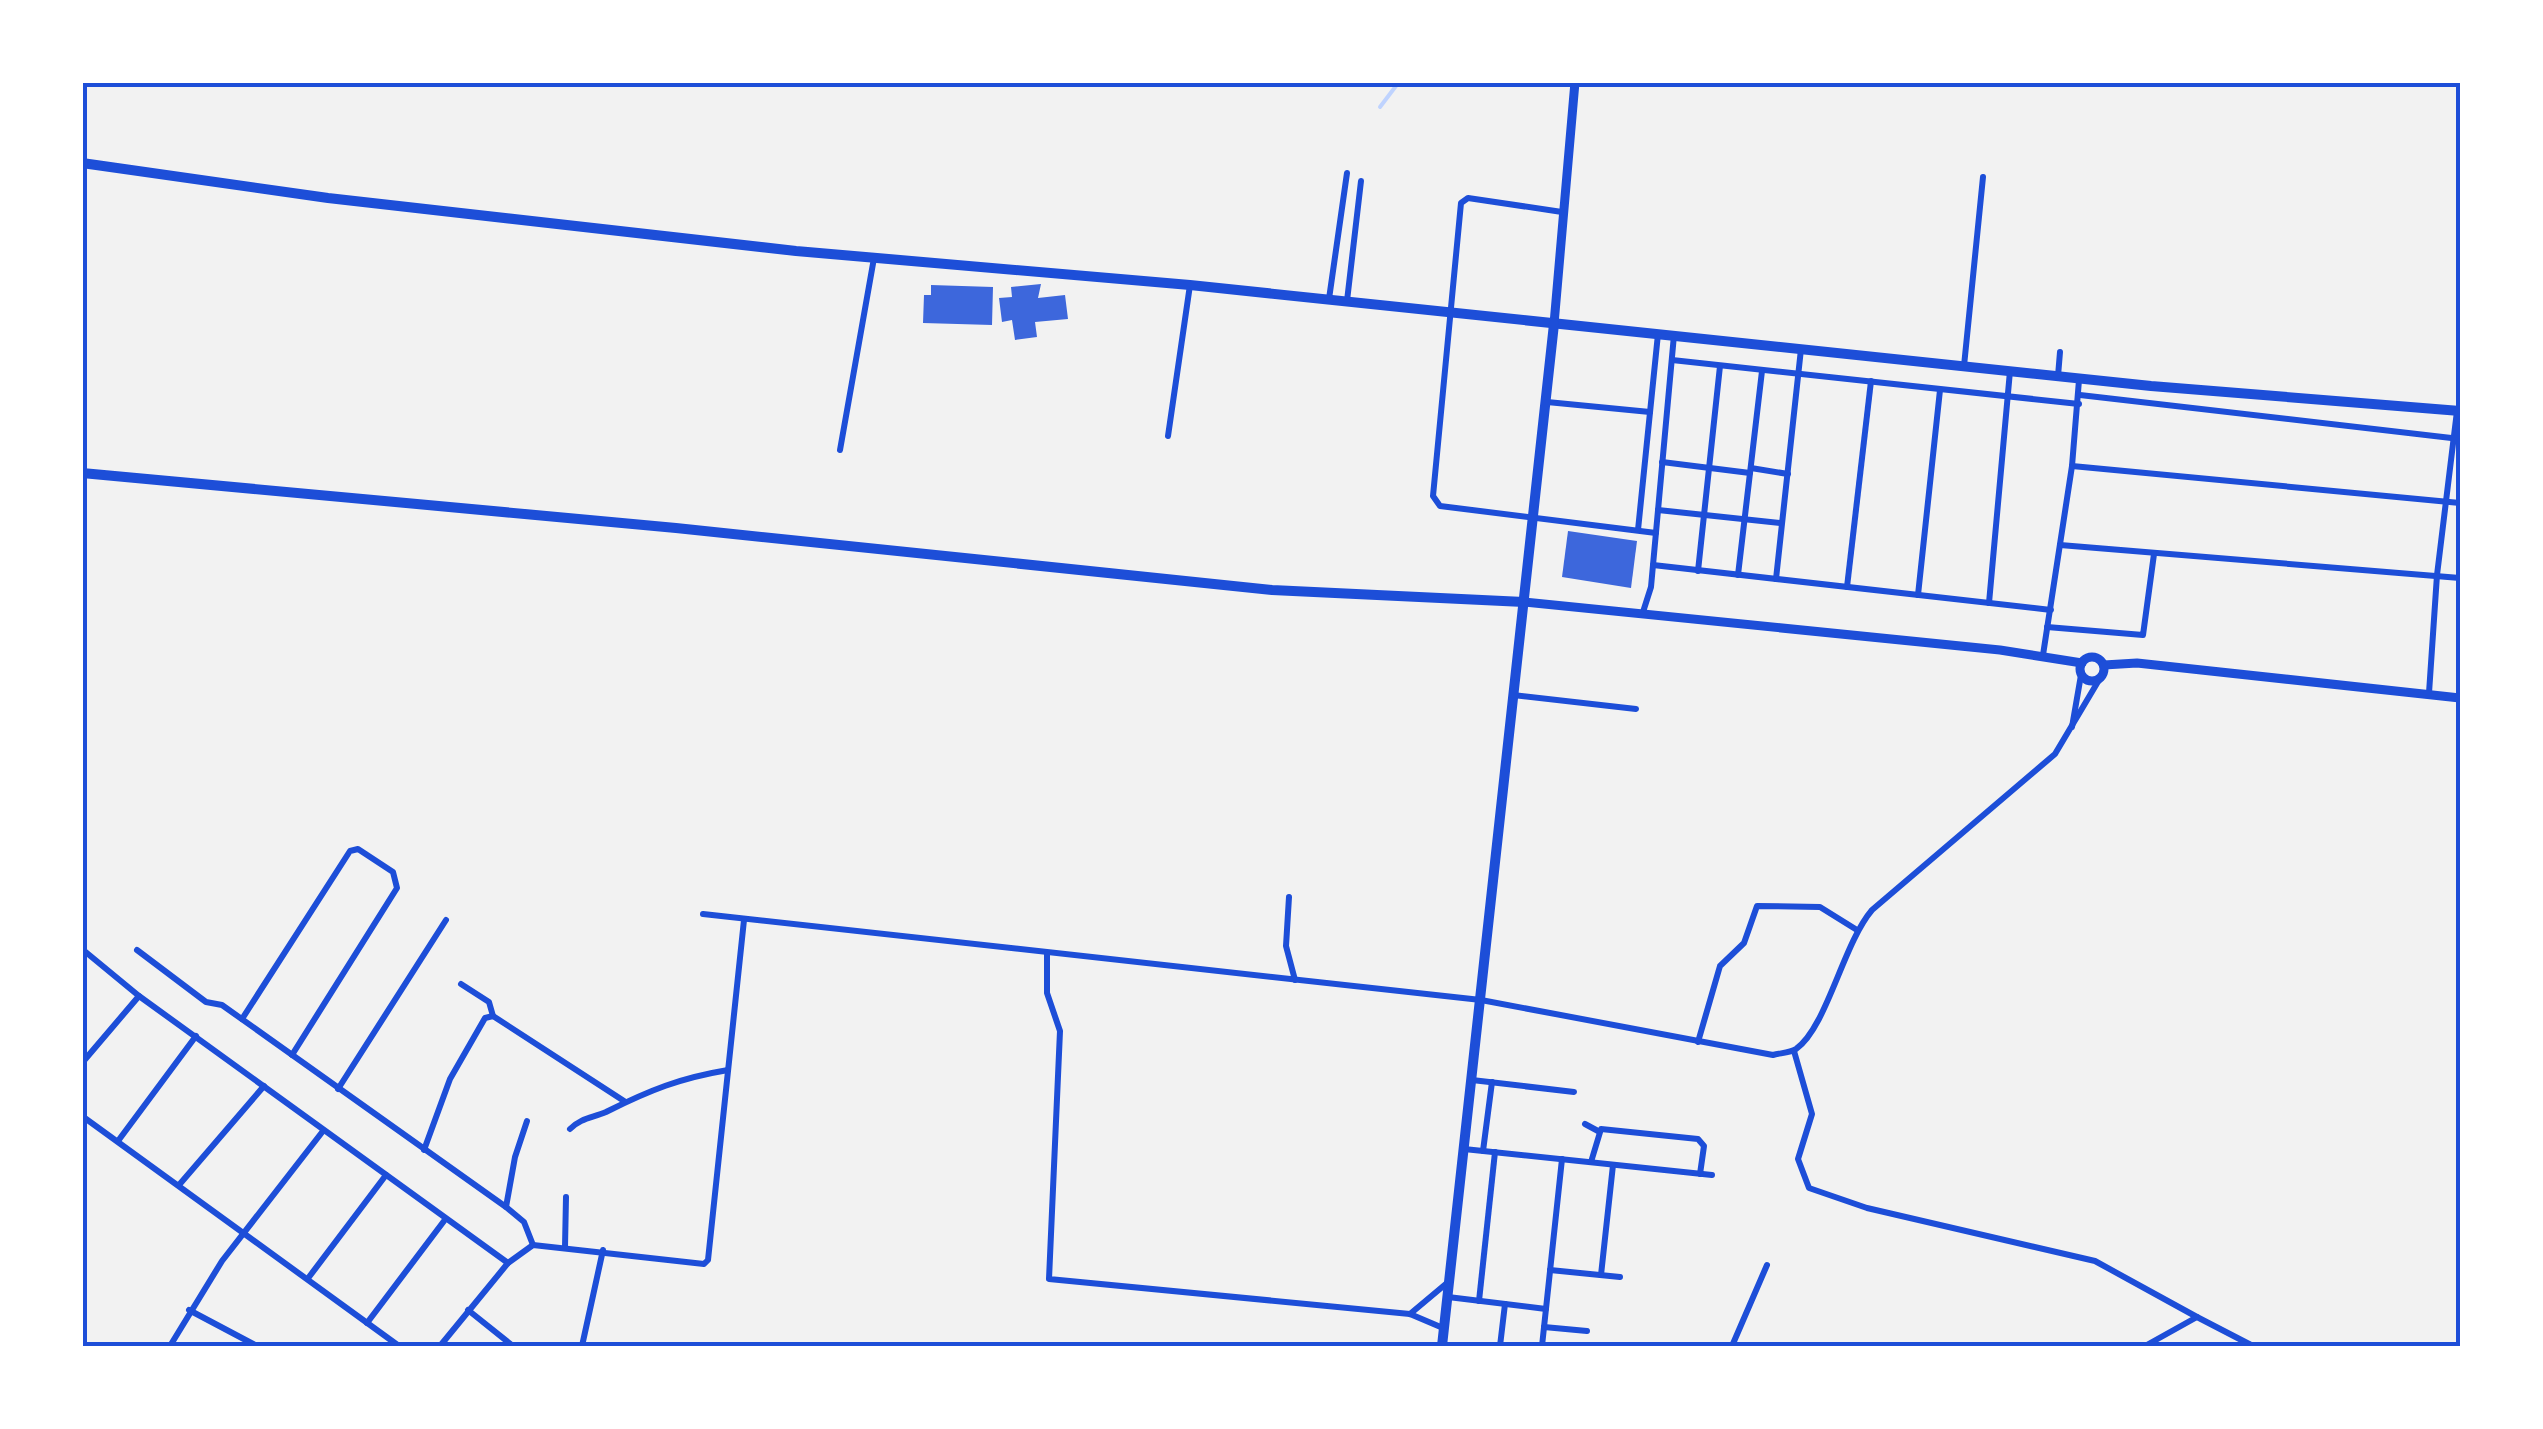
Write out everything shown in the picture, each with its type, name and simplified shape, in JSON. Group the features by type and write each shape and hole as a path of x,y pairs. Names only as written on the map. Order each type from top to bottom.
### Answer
{"main road":[{"path":"82,163 328,198 874,258 1658,332 2058,376 2459,411"},
{"path":"1442,1346 1554,324"},
{"path":"82,472 1272,590 1524,602"}],"street":[{"path":"1554,324 1575,82"},
{"path":"1329,300 1346,172"},
{"path":"1964,366 1982,177"},
{"path":"1346,302 1362,181"},
{"path":"1562,212 1464,200 1448,313 1436,503 1656,532"},
{"path":"840,450 874,258"},
{"path":"1168,436 1190,286"},
{"path":"1638,531 1658,332"},
{"path":"1643,612 1653,565 1674,334"},
{"path":"1776,579 1801,348"},
{"path":"2058,376 2060,352"},
{"path":"1672,360 1940,390 2080,399 2457,438"},
{"path":"1698,570 1720,366"},
{"path":"1988,603 2010,370"},
{"path":"1738,575 1762,371"},
{"path":"2043,656 2072,466 2079,378"},
{"path":"1847,587 1870,381"},
{"path":"1918,595 1940,390"},
{"path":"1546,402 1650,412"},
{"path":"2429,694 2436,575 2459,411"},
{"path":"1662,462 1788,474"},
{"path":"2072,466 2460,503"},
{"path":"1658,510 1782,523"},
{"path":"2060,545 2460,578"},
{"path":"2047,627 2143,635 2154,554"},
{"path":"1653,565 2051,610"},
{"path":"1524,602 2043,656 2082,669 2089,681 2099,680"},
{"path":"2071,734 2082,669 2093,657 2104,665 2137,663 2460,698"},
{"path":"703,914 1481,1000 1698,1042 1773,1054 1794,1051 1809,1034 1857,930 1879,904 2055,754 2071,734 2104,665"},
{"path":"1513,694 1636,709"},
{"path":"242,1019 350,851 358,849 393,872 397,888 292,1055"},
{"path":"1289,897 1286,946 1294,980"},
{"path":"1698,1042 1720,966 1744,944 1757,906 1820,907 1857,930"},
{"path":"338,1089 446,920"},
{"path":"440,1346 508,1264 533,1245 704,1264 708,1260 744,920"},
{"path":"82,949 139,996 508,1264"},
{"path":"136,950 206,1002 222,1004 506,1207 524,1222 533,1245"},
{"path":"1047,954 1046,993 1060,1031 1049,1279 1410,1314 1443,1328"},
{"path":"424,1150 450,1079 489,1017 489,1002 461,984"},
{"path":"82,1064 139,996"},
{"path":"489,1017 624,1100"},
{"path":"118,1142 196,1036"},
{"path":"1794,1051 1812,1114 1798,1159 1809,1188 1867,1208 2095,1261 2252,1346"},
{"path":"570,1128 580,1119 595,1116 673,1080 728,1070"},
{"path":"1472,1080 1574,1092"},
{"path":"1483,1151 1492,1082"},
{"path":"179,1185 264,1086"},
{"path":"82,1116 399,1346"},
{"path":"506,1207 515,1158 527,1122"},
{"path":"1585,1124 1598,1131 1700,1140 1704,1148 1700,1174"},
{"path":"170,1346 189,1310 244,1231 322,1131"},
{"path":"1591,1162 1598,1131"},
{"path":"1464,1149 1712,1175"},
{"path":"1479,1301 1495,1152"},
{"path":"1542,1346 1562,1160"},
{"path":"1601,1276 1613,1165"},
{"path":"308,1277 386,1175"},
{"path":"566,1197 566,1247"},
{"path":"367,1323 444,1221"},
{"path":"582,1346 603,1250"},
{"path":"1732,1346 1768,1265"},
{"path":"1550,1270 1620,1277"},
{"path":"1410,1314 1448,1282"},
{"path":"1446,1297 1546,1309"},
{"path":"1500,1346 1504,1304"},
{"path":"189,1310 256,1346"},
{"path":"468,1310 513,1346"},
{"path":"2145,1346 2197,1317"},
{"path":"1544,1326 1587,1330"}],"building":[{"path":"1041,284 1038,298 1065,295 1068,319 1035,322 1037,337 1015,340 1012,320 1002,322 999,298 1012,297 1011,287"},
{"path":"931,285 993,287 992,325 923,323 924,295 931,295"},
{"path":"1568,531 1637,541 1631,588 1562,577"}],"waterway":[{"path":"1380,107 1399,82"}]}
